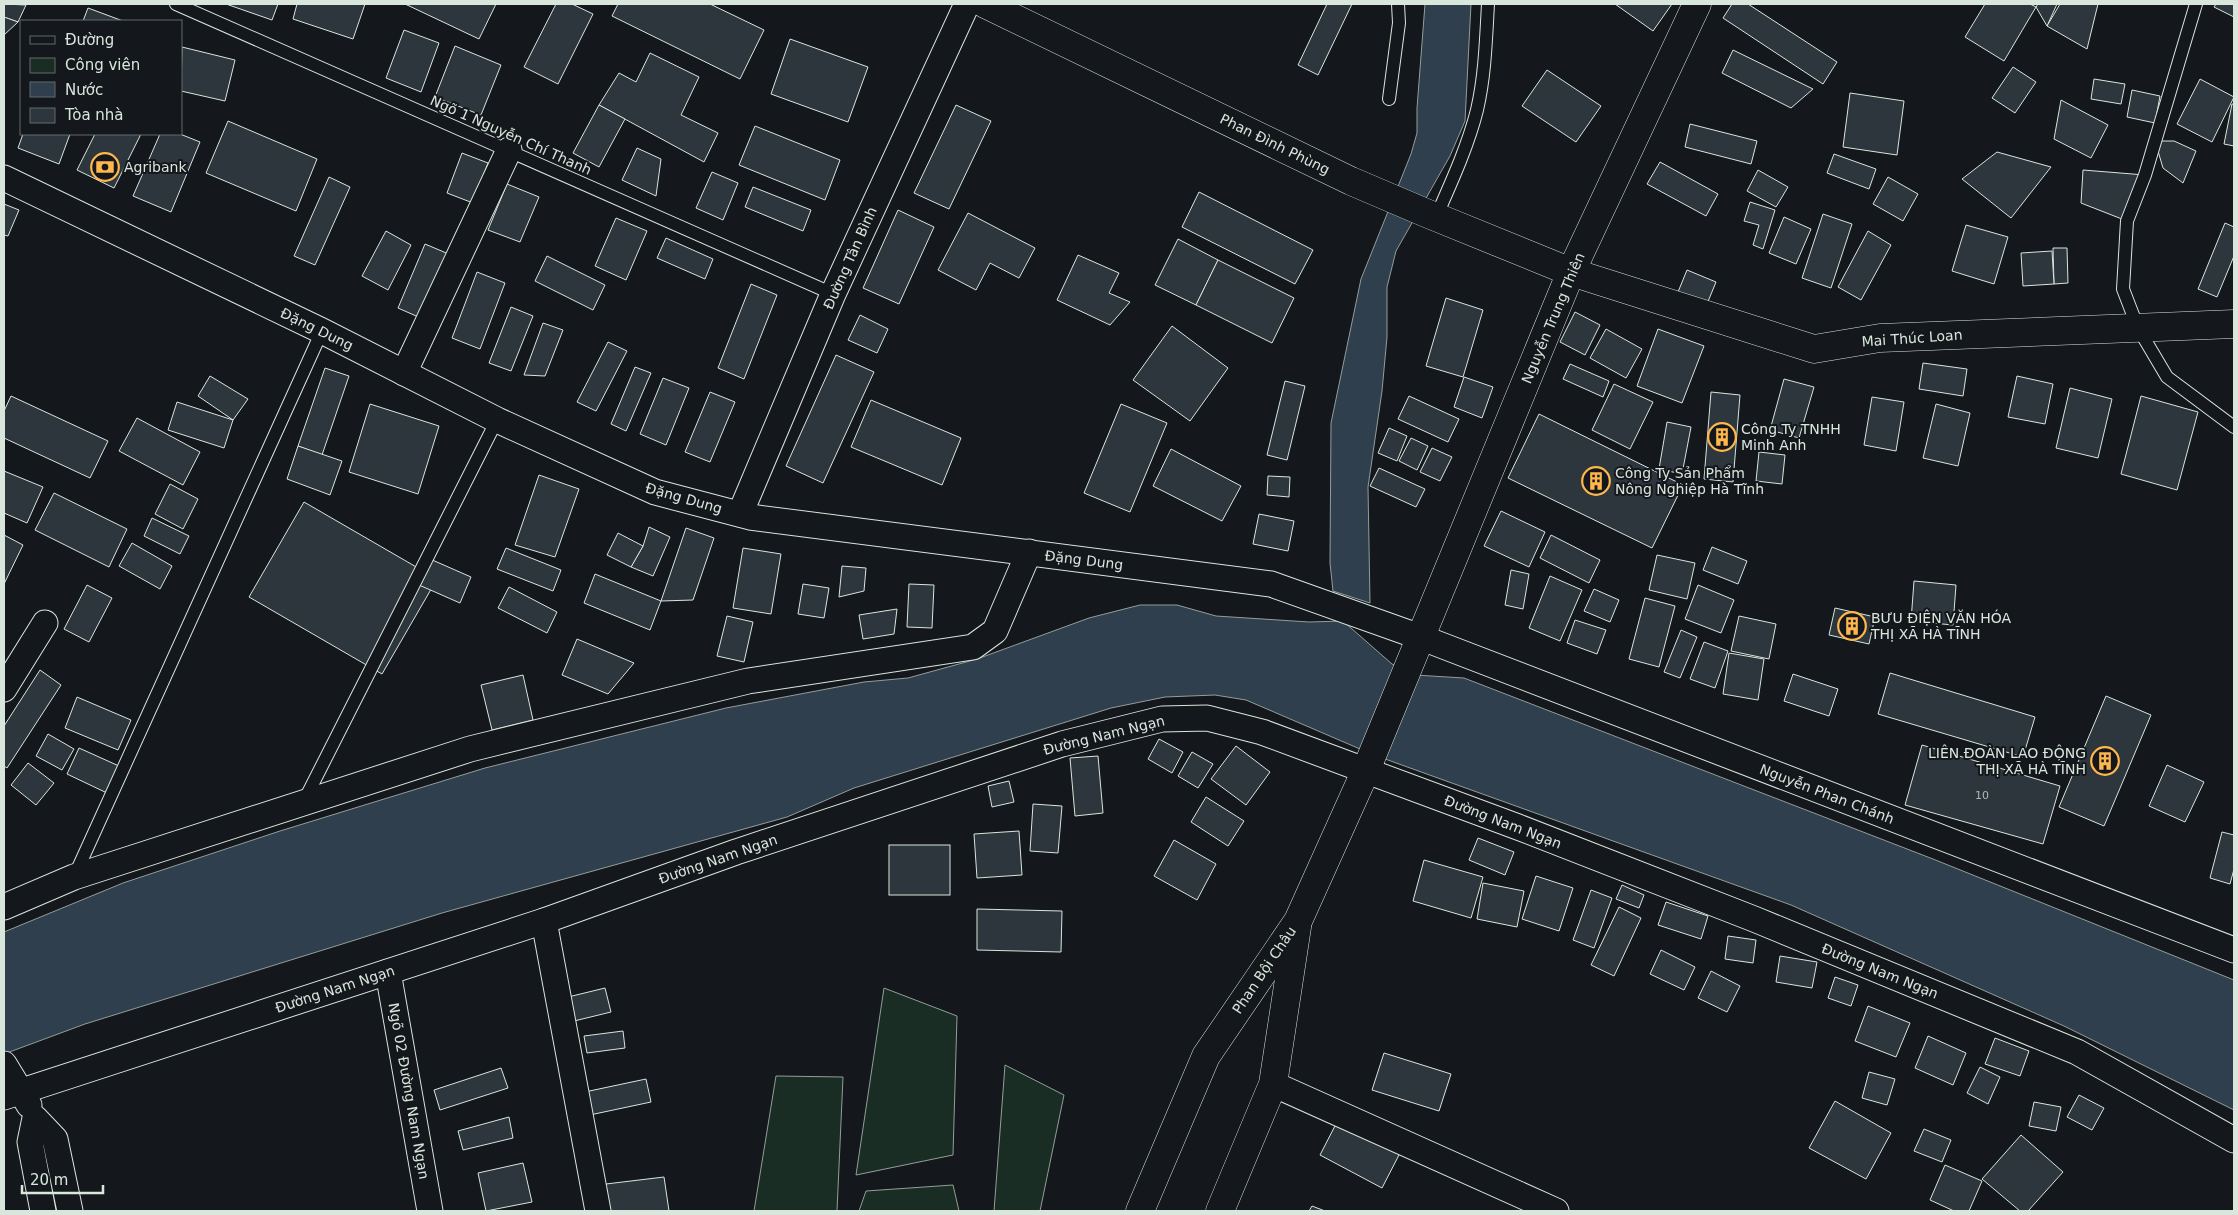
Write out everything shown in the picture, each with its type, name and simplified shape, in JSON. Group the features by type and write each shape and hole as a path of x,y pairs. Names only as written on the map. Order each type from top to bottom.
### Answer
{"street":[{"name":"Đường Tân Bình","path":"740,514 834,294 967,4"},
{"name":"Phan Đình Phùng","path":"985,4 1351,181 1571,272"},
{"name":"Nguyễn Trung Thiên","path":"1298,921 1366,770 1571,272 1697,4"},
{"path":"404,373 509,150"},
{"name":"Đặng Dung","path":"4,178 322,331 498,420 655,492 740,514 1271,584 1420,637"},
{"name":"Mai Thúc Loan","path":"1571,272 1814,349 1880,338 2234,324"},
{"path":"4,907 74,877 470,749 748,681 973,647 995,631 1029,552"},
{"path":"4,689 45,623"},
{"name":"Nguyễn Phan Chánh","path":"1420,637 2234,950"},
{"name":"Đường Nam Ngạn","path":"11,1082 388,972 544,921 736,852 1062,744 1162,719 1207,718 1262,732 1366,770 1754,919 2077,1052 2234,1140"},
{"path":"544,921 598,1211"},
{"name":"Phan Bội Châu","path":"1220,1211 1273,1084 1298,921"},
{"name":"Phan Bội Châu","path":"1140,1211 1206,1056 1298,921"},
{"name":"Ngõ 02 Đường Nam Ngạn","path":"388,972 430,1211"},
{"path":"11,1082 35,1118 55,1139 70,1211"},
{"path":"1273,1084 1556,1211"},
{"path":"35,1118 30,1142 43,1211"}],"lane":[{"name":"Ngõ 1 Nguyễn Chí Thanh","path":"176,4 834,294"},
{"path":"1389,98 1399,23 1398,4"},
{"path":"1431,215 1452,181 1477,110 1484,58 1488,4"},
{"path":"2196,4 2145,175 2127,221 2123,289 2138,328 2167,377 2234,427"},
{"path":"74,877 322,331"},
{"path":"303,803 498,420"}],"green space":[{"path":"884,988 957,1016 953,1155 856,1175"},
{"path":"1005,1065 1064,1095 1040,1211 994,1211"},
{"path":"776,1076 843,1077 837,1211 754,1211"},
{"path":"953,1185 959,1211 859,1211 866,1191"}],"water":[{"path":"1425,4 1471,4 1465,121 1450,156 1396,251 1387,287 1387,337 1382,391 1368,487 1370,603 1333,591 1330,563 1331,423 1361,279 1411,154 1417,133 1417,108"},
{"path":"1140,605 1177,605 1216,616 1309,622 1343,621 1392,664 1415,675 1464,678 1933,859 2234,980 2234,1110 2064,1026 1791,905 1374,755 1246,700 1215,695 1165,697 1111,708 854,788 787,817 442,913 85,1024 4,1054 4,932 123,883 280,831 485,768 726,708 864,682 908,678 977,659 1089,618"}],"building":[{"path":"4,4 26,5 18,22 4,17"},
{"path":"226,4 278,4 272,20"},
{"path":"297,4 365,4 353,39 293,19"},
{"path":"405,4 496,4 479,39"},
{"path":"556,4 572,4 593,14 558,84 524,67"},
{"path":"618,4 710,4 764,30 740,79 612,16"},
{"path":"1327,4 1352,4 1318,75 1298,65"},
{"path":"1615,4 1672,4 1653,31"},
{"path":"1732,4 1748,4 1837,62 1823,84 1723,18"},
{"path":"1985,4 2030,4 2036,7 2004,61 1965,37"},
{"path":"2038,4 2057,4 2047,26 2036,7"},
{"path":"2060,4 2098,4 2087,49 2047,26"},
{"path":"2216,4 2234,4 2234,17 2214,7"},
{"path":"88,8 120,20 83,20"},
{"path":"4,17 18,22 4,35"},
{"path":"404,30 439,43 421,92 386,78"},
{"path":"790,39 868,67 848,122 771,94"},
{"path":"455,46 501,65 481,115 435,97"},
{"path":"182,47 235,60 225,101 182,91"},
{"path":"1733,50 1813,89 1791,108 1722,73"},
{"path":"650,53 699,77 681,115 718,133 704,162 599,105 619,73 636,82"},
{"path":"2013,67 2036,82 2015,113 1992,98"},
{"path":"1547,70 1601,106 1576,142 1522,106"},
{"path":"2094,79 2125,84 2121,104 2091,99"},
{"path":"2200,79 2234,97 2212,142 2177,124"},
{"path":"2132,90 2160,96 2155,123 2127,117"},
{"path":"1850,93 1904,101 1897,155 1843,147"},
{"path":"2061,100 2108,125 2091,158 2054,139"},
{"path":"2232,104 2234,104 2234,146 2224,144"},
{"path":"599,105 625,119 599,167 573,153"},
{"path":"956,105 991,121 949,209 914,193"},
{"path":"228,121 317,159 296,211 206,173"},
{"path":"1690,124 1757,141 1751,164 1685,147"},
{"path":"755,126 840,160 825,200 739,165"},
{"path":"23,135 70,135 59,164 18,148"},
{"path":"94,135 140,135 114,188 77,170"},
{"path":"160,135 182,135 200,142 171,212 133,196"},
{"path":"2155,141 2174,141 2196,151 2183,183 2163,168"},
{"path":"637,148 661,159 656,196 622,180"},
{"path":"1997,152 2051,167 2011,218 1962,179"},
{"path":"462,153 488,163 473,203 447,193"},
{"path":"1834,154 1876,169 1869,189 1827,173"},
{"path":"1660,162 1718,194 1706,216 1647,184"},
{"path":"1758,170 1788,187 1776,207 1747,191"},
{"path":"2083,170 2145,175 2127,221 2081,203"},
{"path":"712,172 738,183 723,220 696,208"},
{"path":"329,177 350,187 315,265 294,256"},
{"path":"1888,177 1918,194 1903,221 1873,204"},
{"path":"507,184 539,197 520,242 488,230"},
{"path":"753,187 811,210 803,231 745,207"},
{"path":"1199,192 1313,250 1295,284 1182,227"},
{"path":"1750,202 1775,210 1763,249 1753,245 1759,225 1744,221"},
{"path":"4,204 19,210 8,236 4,235"},
{"path":"898,210 934,227 899,304 863,288"},
{"path":"968,213 1035,248 1019,278 990,263 976,290 938,270"},
{"path":"1823,214 1852,224 1831,288 1802,278"},
{"path":"1784,217 1811,229 1796,264 1769,253"},
{"path":"616,218 647,231 626,280 595,266"},
{"path":"2225,223 2234,227 2234,256 2217,297 2198,289"},
{"path":"1966,225 2008,237 1994,284 1952,271"},
{"path":"386,231 411,245 388,290 362,276"},
{"path":"1868,231 1891,245 1861,300 1838,287"},
{"path":"666,238 713,259 705,279 657,258"},
{"path":"1178,239 1218,260 1196,305 1155,285"},
{"path":"425,244 451,255 423,319 398,308"},
{"path":"2053,248 2067,248 2068,283 2054,284"},
{"path":"2052,251 2054,284 2023,286 2021,253"},
{"path":"1078,255 1119,273 1109,293 1130,302 1110,325 1057,300"},
{"path":"547,256 605,285 593,310 535,281"},
{"path":"1218,260 1294,298 1272,343 1196,305"},
{"path":"1687,270 1716,282 1707,304 1678,292"},
{"path":"477,272 505,283 480,349 452,338"},
{"path":"751,284 777,295 744,379 718,368"},
{"path":"1446,298 1483,310 1463,377 1426,366"},
{"path":"511,307 533,316 511,371 489,363"},
{"path":"1575,312 1600,325 1585,355 1560,342"},
{"path":"860,315 888,329 877,353 848,340"},
{"path":"543,323 563,330 545,376 524,375"},
{"path":"1172,326 1228,368 1190,421 1133,380"},
{"path":"1606,329 1642,349 1626,378 1590,358"},
{"path":"1658,329 1704,346 1682,403 1637,386"},
{"path":"608,342 627,351 596,411 577,402"},
{"path":"836,355 874,372 823,483 786,466"},
{"path":"1923,363 1967,369 1963,396 1919,389"},
{"path":"1570,364 1609,381 1603,397 1563,379"},
{"path":"635,367 651,373 626,431 611,424"},
{"path":"325,368 349,376 322,455 298,446"},
{"path":"210,376 248,399 233,420 198,396"},
{"path":"2017,376 2053,384 2045,424 2008,417"},
{"path":"1464,377 1493,387 1482,418 1454,407"},
{"path":"663,378 689,388 666,445 640,434"},
{"path":"1784,379 1814,387 1799,438 1770,430"},
{"path":"1285,381 1305,386 1287,460 1267,455"},
{"path":"1614,384 1653,402 1630,449 1592,430"},
{"path":"2070,388 2112,399 2098,458 2056,448"},
{"path":"710,392 735,402 710,462 685,452"},
{"name":"Công Ty TNHH Minh Anh","path":"1711,392 1740,395 1733,482 1704,479"},
{"path":"11,396 108,441 90,478 4,438 4,411"},
{"path":"1409,396 1459,419 1448,442 1398,419"},
{"path":"2141,396 2198,412 2177,490 2121,474"},
{"path":"1872,397 1904,402 1896,451 1864,445"},
{"path":"871,400 961,438 942,485 851,447"},
{"path":"177,402 233,420 224,448 168,430"},
{"path":"370,404 439,426 418,494 349,472"},
{"path":"1121,404 1167,423 1130,512 1084,493"},
{"path":"1936,404 1970,413 1958,466 1923,458"},
{"name":"Công Ty Sản Phẩm Nông Nghiệp Hà Tĩnh","path":"1539,414 1683,485 1652,548 1508,478"},
{"path":"137,418 200,452 183,485 119,451"},
{"path":"1667,422 1691,427 1682,474 1659,469"},
{"path":"1389,428 1407,436 1397,461 1378,453"},
{"path":"1411,438 1428,446 1417,470 1399,461"},
{"path":"298,446 342,461 330,495 287,479"},
{"path":"1432,448 1452,457 1440,481 1420,472"},
{"path":"1171,449 1241,486 1222,521 1153,486"},
{"path":"1759,452 1785,455 1782,484 1756,481"},
{"path":"1379,468 1425,489 1416,507 1370,486"},
{"path":"4,471 43,487 27,523 4,513"},
{"path":"539,475 579,489 555,557 515,545"},
{"path":"1268,476 1290,477 1289,497 1267,495"},
{"path":"170,484 198,499 183,529 155,514"},
{"path":"54,493 127,529 109,567 35,530"},
{"path":"304,502 437,579 382,674 249,597"},
{"path":"1501,511 1545,532 1529,567 1484,546"},
{"path":"1259,514 1294,521 1288,551 1253,544"},
{"path":"152,518 189,536 180,554 144,536"},
{"path":"649,527 670,537 653,576 631,567 643,546"},
{"path":"686,528 714,538 693,600 661,601"},
{"path":"618,533 643,546 631,567 607,555"},
{"path":"4,535 23,545 4,584"},
{"path":"1551,535 1600,560 1589,583 1540,558"},
{"path":"132,543 172,566 160,589 119,566"},
{"path":"1712,547 1747,561 1738,584 1703,570"},
{"path":"506,548 561,570 553,591 497,569"},
{"path":"743,548 781,554 771,614 733,608"},
{"path":"1657,555 1695,563 1687,599 1649,590"},
{"path":"430,559 471,577 460,603 419,585"},
{"path":"842,566 866,568 864,591 839,597"},
{"path":"1511,570 1529,574 1523,609 1505,605"},
{"path":"595,574 661,601 650,630 584,603"},
{"path":"1550,576 1582,590 1560,641 1529,628"},
{"path":"1914,581 1956,585 1953,625 1911,621"},
{"path":"803,584 829,588 824,618 798,614"},
{"path":"909,584 934,585 932,628 907,627"},
{"path":"87,585 112,598 89,642 64,629"},
{"path":"1698,585 1734,600 1721,633 1685,619"},
{"path":"509,587 557,612 547,633 498,608"},
{"path":"1594,589 1619,600 1610,622 1584,611"},
{"path":"1645,598 1675,606 1659,667 1629,659"},
{"name":"BƯU ĐIỆN VĂN HÓA THỊ XÃ HÀ TĨNH","path":"1835,608 1875,617 1869,644 1829,635"},
{"path":"897,609 894,634 863,639 859,615"},
{"path":"727,616 753,622 744,662 717,656"},
{"path":"1739,616 1776,624 1769,659 1731,651"},
{"path":"1575,620 1606,630 1597,654 1567,643"},
{"path":"1681,630 1697,637 1680,678 1664,672"},
{"path":"577,639 634,663 608,694 562,675"},
{"path":"1704,642 1728,651 1715,688 1690,679"},
{"path":"1729,653 1764,659 1758,700 1723,694"},
{"path":"40,670 61,685 7,768 4,766 4,726"},
{"path":"1890,673 2035,717 2023,757 1878,714"},
{"path":"1793,674 1838,689 1829,716 1784,701"},
{"path":"523,675 533,720 492,730 481,685"},
{"name":"LIÊN ĐOÀN LAO ĐỘNG THỊ XÃ HÀ TĨNH","path":"2106,696 2151,715 2104,826 2059,807"},
{"path":"77,697 131,720 118,750 65,728"},
{"path":"48,734 74,749 62,770 36,756"},
{"path":"1159,739 1183,752 1172,773 1148,759"},
{"path":"1922,745 2060,786 2043,844 1905,805"},
{"path":"1236,746 1270,772 1246,805 1211,779"},
{"path":"79,748 119,766 107,793 67,774"},
{"path":"1192,752 1213,764 1198,788 1178,776"},
{"path":"1098,756 1103,813 1075,816 1070,758"},
{"path":"28,763 54,783 36,805 11,785"},
{"path":"2167,765 2204,782 2185,822 2149,806"},
{"path":"1009,781 1014,802 992,807 988,786"},
{"path":"1206,797 1244,821 1228,846 1191,822"},
{"path":"1033,804 1062,806 1058,853 1030,851"},
{"path":"1019,831 1022,875 977,878 974,834"},
{"path":"2222,832 2234,835 2234,869 2230,884 2210,878"},
{"path":"1478,838 1514,852 1505,875 1469,860"},
{"path":"1174,840 1216,864 1197,900 1154,876"},
{"path":"889,845 950,845 950,895 889,895"},
{"path":"1424,860 1483,877 1471,918 1413,901"},
{"path":"1536,876 1573,888 1559,931 1522,919"},
{"path":"1483,883 1524,891 1517,927 1477,919"},
{"path":"1622,885 1644,895 1639,908 1616,899"},
{"path":"1591,890 1612,898 1594,948 1573,940"},
{"path":"1666,902 1708,916 1701,939 1658,925"},
{"path":"1619,907 1641,918 1614,976 1591,965"},
{"path":"977,909 1062,911 1061,952 977,950"},
{"path":"1728,936 1756,940 1753,963 1725,959"},
{"path":"1661,950 1695,967 1684,990 1650,974"},
{"path":"1780,956 1817,962 1812,988 1776,982"},
{"path":"1711,971 1740,986 1727,1012 1698,998"},
{"path":"1835,977 1858,985 1851,1006 1828,998"},
{"path":"605,988 611,1012 570,1022 564,998"},
{"path":"1868,1006 1910,1023 1896,1057 1855,1041"},
{"path":"623,1031 625,1048 587,1053 584,1036"},
{"path":"1928,1036 1966,1053 1953,1085 1915,1068"},
{"path":"1995,1038 2029,1051 2020,1076 1985,1064"},
{"path":"1384,1053 1451,1074 1439,1111 1372,1090"},
{"path":"1980,1067 2000,1077 1988,1104 1967,1093"},
{"path":"501,1068 508,1088 440,1110 434,1090"},
{"path":"1869,1072 1895,1079 1887,1105 1862,1098"},
{"path":"646,1079 651,1102 585,1116 580,1093"},
{"path":"2079,1095 2104,1108 2092,1130 2067,1117"},
{"path":"1835,1101 1891,1133 1866,1179 1809,1148"},
{"path":"2034,1102 2061,1107 2056,1131 2029,1126"},
{"path":"509,1117 513,1138 463,1150 458,1131"},
{"path":"1338,1120 1400,1153 1382,1188 1320,1155"},
{"path":"1924,1129 1951,1140 1942,1162 1914,1151"},
{"path":"2021,1135 2063,1172 2028,1211 2020,1211 1982,1179"},
{"path":"523,1163 532,1202 486,1211 478,1173"},
{"path":"1945,1165 1982,1181 1969,1211 1954,1211 1930,1200"},
{"path":"664,1177 669,1211 609,1211 606,1184"},
{"path":"1312,1206 1325,1211 1309,1211"}],"place":[{"name":"Agribank","path":"105,167"},
{"name":"Công Ty TNHH Minh Anh","path":"1722,437"},
{"name":"Công Ty Sản Phẩm Nông Nghiệp Hà Tĩnh","path":"1596,481"},
{"name":"BƯU ĐIỆN VĂN HÓA THỊ XÃ HÀ TĨNH","path":"1852,626"},
{"name":"LIÊN ĐOÀN LAO ĐỘNG THỊ XÃ HÀ TĨNH","path":"2105,761"}]}
